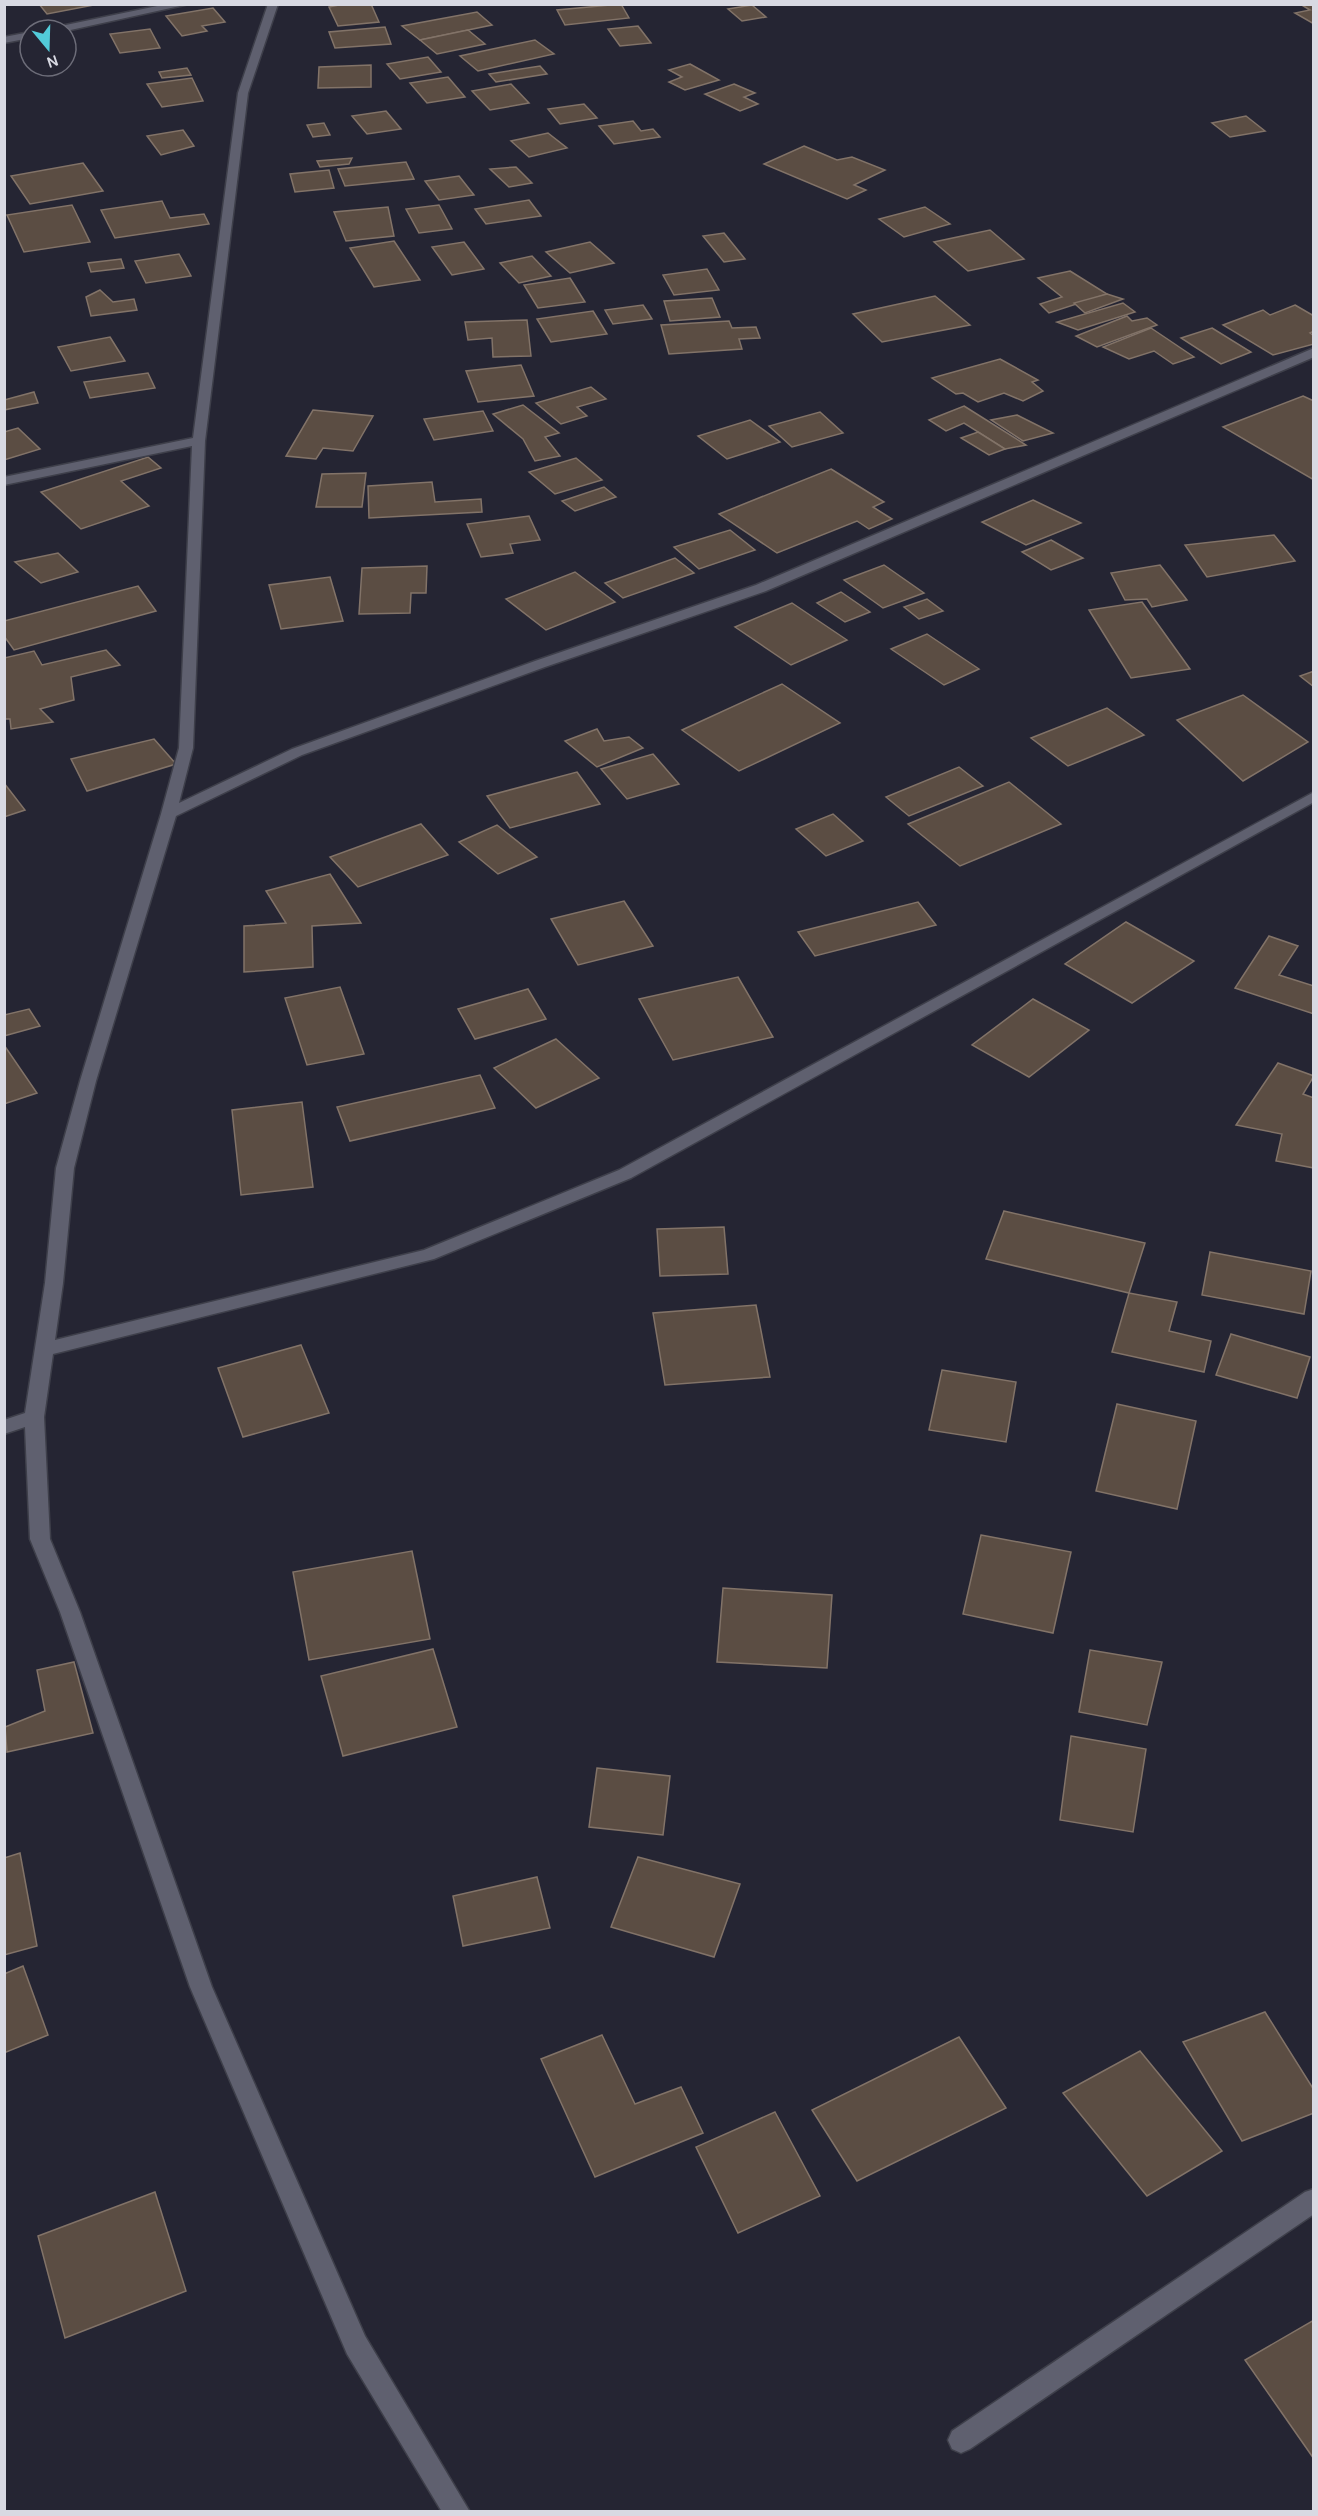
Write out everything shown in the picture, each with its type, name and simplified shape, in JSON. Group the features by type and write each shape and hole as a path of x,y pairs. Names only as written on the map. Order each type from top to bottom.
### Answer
{"street":[{"path":"78,26 184,4"},
{"path":"273,4 243,93 199,441 186,748 169,814 88,1081 65,1168 45,1349 34,1417 40,1539 70,1612 201,1987 356,2345 457,2511"},
{"path":"169,814 297,752 540,664 760,588 1314,352"},
{"path":"4,481 199,441"},
{"path":"45,1349 428,1255 625,1174 1314,796"},
{"path":"4,1427 34,1417"},
{"path":"961,2440 1314,2200"}],"building":[{"path":"39,4 99,4 47,14"},
{"path":"344,4 371,4 379,22 338,26 329,7"},
{"path":"621,4 629,18 565,25 557,10"},
{"path":"1300,4 1314,4 1314,24 1295,13 1310,10"},
{"path":"752,5 766,17 742,21 728,9"},
{"path":"213,8 225,22 202,26 207,31 182,36 166,16"},
{"path":"477,12 492,25 420,40 402,26"},
{"path":"638,26 651,43 620,46 608,29"},
{"path":"385,27 391,44 335,48 329,32"},
{"path":"150,29 160,48 120,53 110,34"},
{"path":"468,30 485,44 437,54 420,40"},
{"path":"535,40 554,54 478,71 460,56"},
{"path":"428,57 441,72 400,79 387,64"},
{"path":"690,64 719,80 685,90 669,82 682,77 669,70"},
{"path":"371,65 371,87 318,88 319,67"},
{"path":"540,66 547,74 496,82 489,74"},
{"path":"187,68 191,75 162,78 159,72"},
{"path":"448,77 465,97 427,103 410,83"},
{"path":"192,78 203,101 162,107 147,84"},
{"path":"511,84 529,103 490,110 472,91"},
{"path":"734,84 755,93 744,97 758,104 740,111 705,94"},
{"path":"584,104 597,118 560,124 548,109"},
{"path":"386,111 401,129 367,134 352,116"},
{"path":"1246,116 1265,131 1230,137 1212,123"},
{"path":"633,121 641,131 653,129 660,137 614,144 599,126"},
{"path":"324,123 330,135 313,137 307,125"},
{"path":"183,130 194,146 161,155 147,136"},
{"path":"548,133 567,148 529,157 511,141"},
{"path":"804,146 837,160 852,157 885,170 854,185 866,190 847,199 764,164"},
{"path":"352,158 349,164 320,167 317,161"},
{"path":"406,162 414,179 345,186 338,169"},
{"path":"83,163 103,191 30,204 11,176"},
{"path":"516,167 532,183 509,187 490,169"},
{"path":"329,170 334,188 295,192 290,174"},
{"path":"459,176 474,195 439,200 425,181"},
{"path":"529,200 541,216 486,224 475,209"},
{"path":"162,201 170,218 204,214 209,224 115,238 101,210"},
{"path":"72,205 90,242 24,252 7,215"},
{"path":"439,205 452,229 419,233 406,209"},
{"path":"388,207 394,236 346,241 334,212"},
{"path":"925,207 950,224 904,237 879,219"},
{"path":"990,230 1024,259 968,271 934,242"},
{"path":"724,233 745,259 724,262 703,236"},
{"path":"394,241 420,280 374,287 350,248"},
{"path":"464,242 484,269 452,275 432,247"},
{"path":"590,242 614,263 570,273 546,252"},
{"path":"179,254 191,276 146,283 135,261"},
{"path":"532,256 551,276 519,283 500,263"},
{"path":"121,259 124,268 91,272 88,263"},
{"path":"707,269 719,290 674,295 663,275"},
{"path":"1070,271 1107,294 1049,313 1040,304 1062,297 1038,278"},
{"path":"570,278 585,302 538,308 524,285"},
{"path":"100,290 113,302 134,299 137,310 91,316 86,297"},
{"path":"1107,294 1123,299 1085,313 1074,303"},
{"path":"935,296 970,325 882,342 853,314"},
{"path":"712,298 720,317 670,321 664,301"},
{"path":"1123,303 1135,312 1078,330 1057,322"},
{"path":"643,305 652,319 613,324 605,310"},
{"path":"1295,305 1314,316 1314,331 1310,333 1314,336 1314,344 1273,355 1223,325 1263,310 1270,315"},
{"path":"593,311 607,334 551,342 537,319"},
{"path":"1127,316 1132,321 1147,318 1157,325 1097,347 1076,336"},
{"path":"527,320 531,356 493,357 492,338 468,340 465,322"},
{"path":"729,321 732,328 756,327 760,338 739,339 742,349 669,354 661,325"},
{"path":"1151,328 1194,357 1173,364 1154,351 1129,359 1103,347"},
{"path":"1212,328 1251,352 1221,364 1181,338"},
{"path":"110,337 125,361 71,371 58,347"},
{"path":"1000,359 1038,380 1032,382 1043,391 1023,401 1004,393 978,402 963,393 956,394 932,378"},
{"path":"521,365 534,396 478,402 466,371"},
{"path":"148,373 155,388 90,398 84,382"},
{"path":"591,387 606,399 577,407 587,416 561,424 536,403"},
{"path":"34,392 38,403 4,410 4,400"},
{"path":"1303,396 1314,401 1314,480 1223,427"},
{"path":"523,405 559,433 545,437 560,456 535,461 523,439 493,414"},
{"path":"964,406 1026,445 1005,449 964,423 946,431 929,420"},
{"path":"313,410 373,416 353,451 323,448 316,459 286,456"},
{"path":"483,411 493,431 434,440 424,419"},
{"path":"820,412 843,433 792,447 769,426"},
{"path":"1017,415 1053,433 1023,441 991,420"},
{"path":"750,420 780,442 727,459 698,436"},
{"path":"18,428 40,449 4,460 4,432"},
{"path":"978,432 1005,449 989,455 961,438"},
{"path":"148,457 161,468 121,481 149,506 81,529 41,492"},
{"path":"576,458 602,480 555,494 529,472"},
{"path":"831,469 884,502 873,507 892,519 869,529 857,521 777,553 719,514"},
{"path":"366,473 362,507 316,507 322,474"},
{"path":"432,482 435,502 481,499 482,512 369,518 368,486"},
{"path":"604,487 616,497 575,511 562,501"},
{"path":"1033,500 1081,523 1026,545 982,522"},
{"path":"529,516 540,540 510,544 513,553 481,557 467,524"},
{"path":"730,530 755,550 699,569 674,547"},
{"path":"1274,535 1295,561 1207,577 1185,545"},
{"path":"1051,540 1083,558 1051,570 1022,552"},
{"path":"58,553 78,572 41,583 15,562"},
{"path":"675,558 694,573 623,598 605,583"},
{"path":"884,565 924,593 883,608 844,580"},
{"path":"1160,565 1187,600 1152,607 1147,599 1125,600 1111,573"},
{"path":"427,566 426,593 411,593 410,613 359,614 362,568"},
{"path":"575,572 615,602 546,630 506,599"},
{"path":"330,577 343,621 281,629 269,585"},
{"path":"138,586 156,611 14,650 4,636 4,621"},
{"path":"841,592 870,612 845,622 817,603"},
{"path":"927,599 943,611 919,619 904,607"},
{"path":"1142,602 1190,669 1131,678 1089,610"},
{"path":"792,603 847,640 791,665 735,627"},
{"path":"927,634 979,669 944,685 891,649"},
{"path":"106,650 120,665 71,677 74,700 40,709 53,722 11,729 10,719 4,719 4,658 34,651 42,665"},
{"path":"1314,671 1314,687 1300,676"},
{"path":"782,684 840,723 739,771 682,730"},
{"path":"1243,695 1308,742 1243,781 1177,720"},
{"path":"1107,708 1144,735 1068,766 1031,738"},
{"path":"597,729 604,741 629,737 643,748 597,767 565,741"},
{"path":"154,739 176,764 87,791 71,759"},
{"path":"653,754 679,784 627,799 601,769"},
{"path":"959,767 983,786 909,816 886,797"},
{"path":"577,772 600,804 510,828 487,796"},
{"path":"1009,782 1061,824 960,866 908,824"},
{"path":"4,783 25,810 4,817"},
{"path":"833,814 863,841 826,856 796,829"},
{"path":"421,824 448,855 358,887 330,857"},
{"path":"497,825 537,857 498,874 459,842"},
{"path":"330,874 361,923 312,926 313,967 244,972 244,926 286,923 266,891"},
{"path":"624,901 653,946 578,965 551,919"},
{"path":"918,902 936,925 815,956 798,932"},
{"path":"1126,922 1194,961 1132,1003 1065,964"},
{"path":"1269,936 1298,946 1279,975 1314,986 1314,1014 1235,988"},
{"path":"738,977 773,1037 673,1060 639,999"},
{"path":"340,987 364,1054 307,1065 285,998"},
{"path":"528,989 546,1019 475,1039 458,1009"},
{"path":"1033,999 1089,1030 1029,1077 972,1045"},
{"path":"29,1009 40,1026 4,1036 4,1015"},
{"path":"556,1039 599,1078 536,1108 494,1068"},
{"path":"4,1045 37,1093 4,1104"},
{"path":"1278,1063 1314,1076 1303,1094 1314,1098 1314,1168 1276,1161 1282,1134 1236,1125"},
{"path":"480,1075 495,1108 350,1141 337,1107"},
{"path":"302,1102 313,1187 241,1195 232,1110"},
{"path":"1004,1211 1145,1243 1129,1293 986,1259"},
{"path":"724,1227 728,1274 660,1276 657,1229"},
{"path":"1210,1252 1311,1271 1304,1314 1202,1295"},
{"path":"1129,1293 1177,1302 1169,1331 1211,1341 1204,1372 1112,1352"},
{"path":"756,1305 770,1377 665,1385 653,1313"},
{"path":"1231,1334 1310,1357 1297,1398 1216,1375"},
{"path":"301,1345 329,1413 243,1437 218,1368"},
{"path":"942,1370 1016,1382 1006,1442 929,1430"},
{"path":"1117,1404 1196,1421 1177,1509 1096,1491"},
{"path":"981,1535 1071,1552 1053,1633 963,1614"},
{"path":"412,1551 430,1639 309,1660 293,1572"},
{"path":"723,1588 832,1595 827,1668 717,1662"},
{"path":"433,1649 457,1727 343,1756 321,1676"},
{"path":"1090,1650 1162,1662 1147,1725 1079,1712"},
{"path":"74,1662 93,1733 7,1752 5,1727 45,1711 37,1670"},
{"path":"1071,1736 1146,1749 1133,1832 1060,1820"},
{"path":"597,1768 670,1776 663,1835 589,1827"},
{"path":"20,1853 37,1946 4,1955 4,1858"},
{"path":"638,1857 740,1884 714,1957 611,1927"},
{"path":"537,1877 550,1928 463,1946 453,1896"},
{"path":"23,1966 48,2035 4,2053 4,1974"},
{"path":"1265,2012 1314,2090 1314,2113 1242,2141 1183,2042"},
{"path":"602,2035 635,2104 681,2087 703,2133 595,2177 541,2059"},
{"path":"959,2037 1006,2108 857,2181 812,2110"},
{"path":"1140,2051 1222,2151 1147,2196 1063,2093"},
{"path":"775,2112 820,2196 738,2233 696,2147"},
{"path":"155,2192 186,2291 65,2338 38,2236"},
{"path":"1314,2320 1314,2459 1245,2360"}]}
